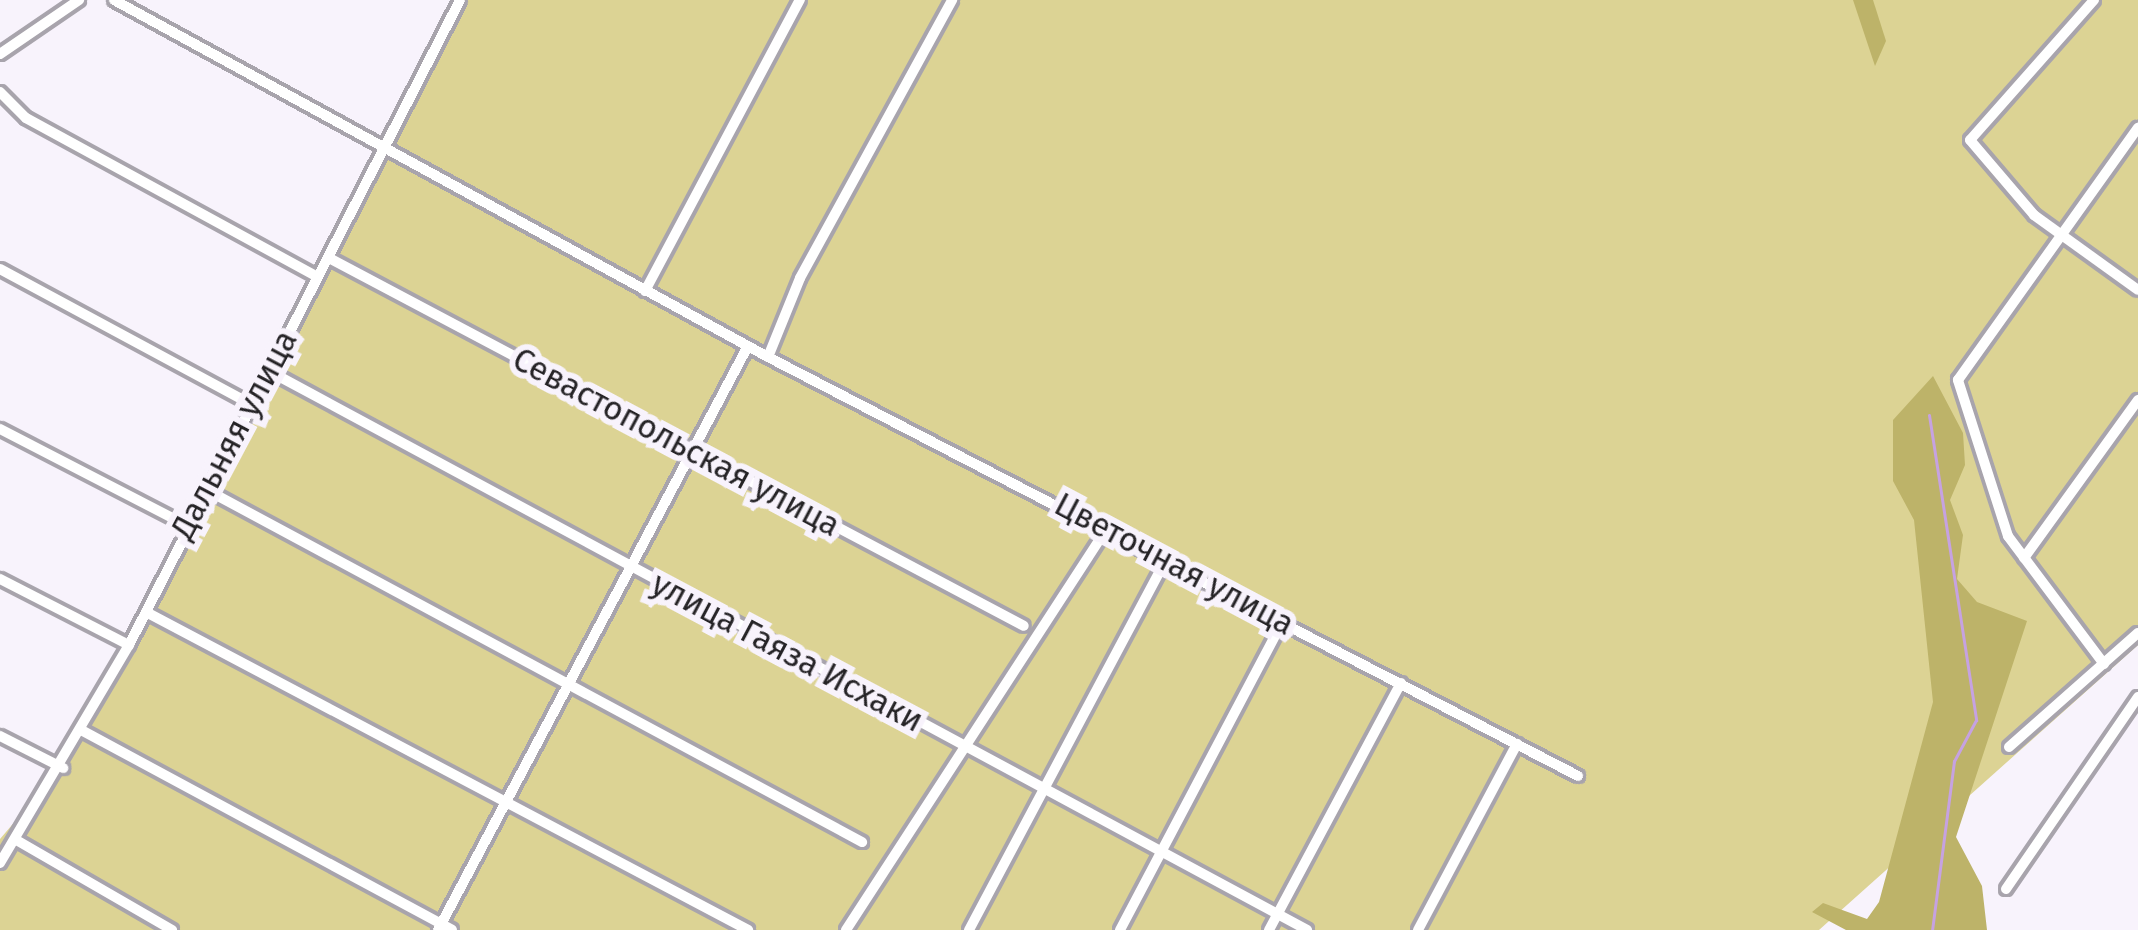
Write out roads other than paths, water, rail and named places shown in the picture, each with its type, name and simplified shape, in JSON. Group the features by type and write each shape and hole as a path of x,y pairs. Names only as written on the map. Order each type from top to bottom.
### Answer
{"street":[{"path":"0,54 80,0"},
{"name":"Цветочная улица","path":"115,0 768,357 1578,776"},
{"path":"441,0 458,4"},
{"path":"645,291 800,0"},
{"path":"768,357 952,0"},
{"path":"2094,0 1970,140 2062,236 2138,290"},
{"name":"Дальняя улица","path":"0,863 63,768 129,645 186,525 386,152 458,4"},
{"path":"0,92 26,118 319,278"},
{"path":"2104,664 2024,558 1994,498 1958,380 2138,128"},
{"name":"Севастопольская улица","path":"329,258 1024,626"},
{"path":"0,268 251,404"},
{"path":"82,730 444,928 748,346"},
{"name":"улица Гаяза Исхаки","path":"269,371 631,572 1307,930"},
{"path":"2024,558 2138,400"},
{"path":"0,429 186,525"},
{"path":"206,490 862,842"},
{"path":"845,930 1106,529"},
{"path":"970,930 1166,560"},
{"path":"0,579 129,645"},
{"path":"146,612 505,806 748,930"},
{"path":"1120,930 1283,621"},
{"path":"2009,748 2138,633"},
{"path":"1269,930 1401,683"},
{"path":"2006,890 2138,697"},
{"path":"0,736 63,768"},
{"path":"1418,930 1517,744"},
{"path":"18,841 172,930"}],"waterway":[{"path":"1929,415 1976,720 1954,761 1932,930"}]}
